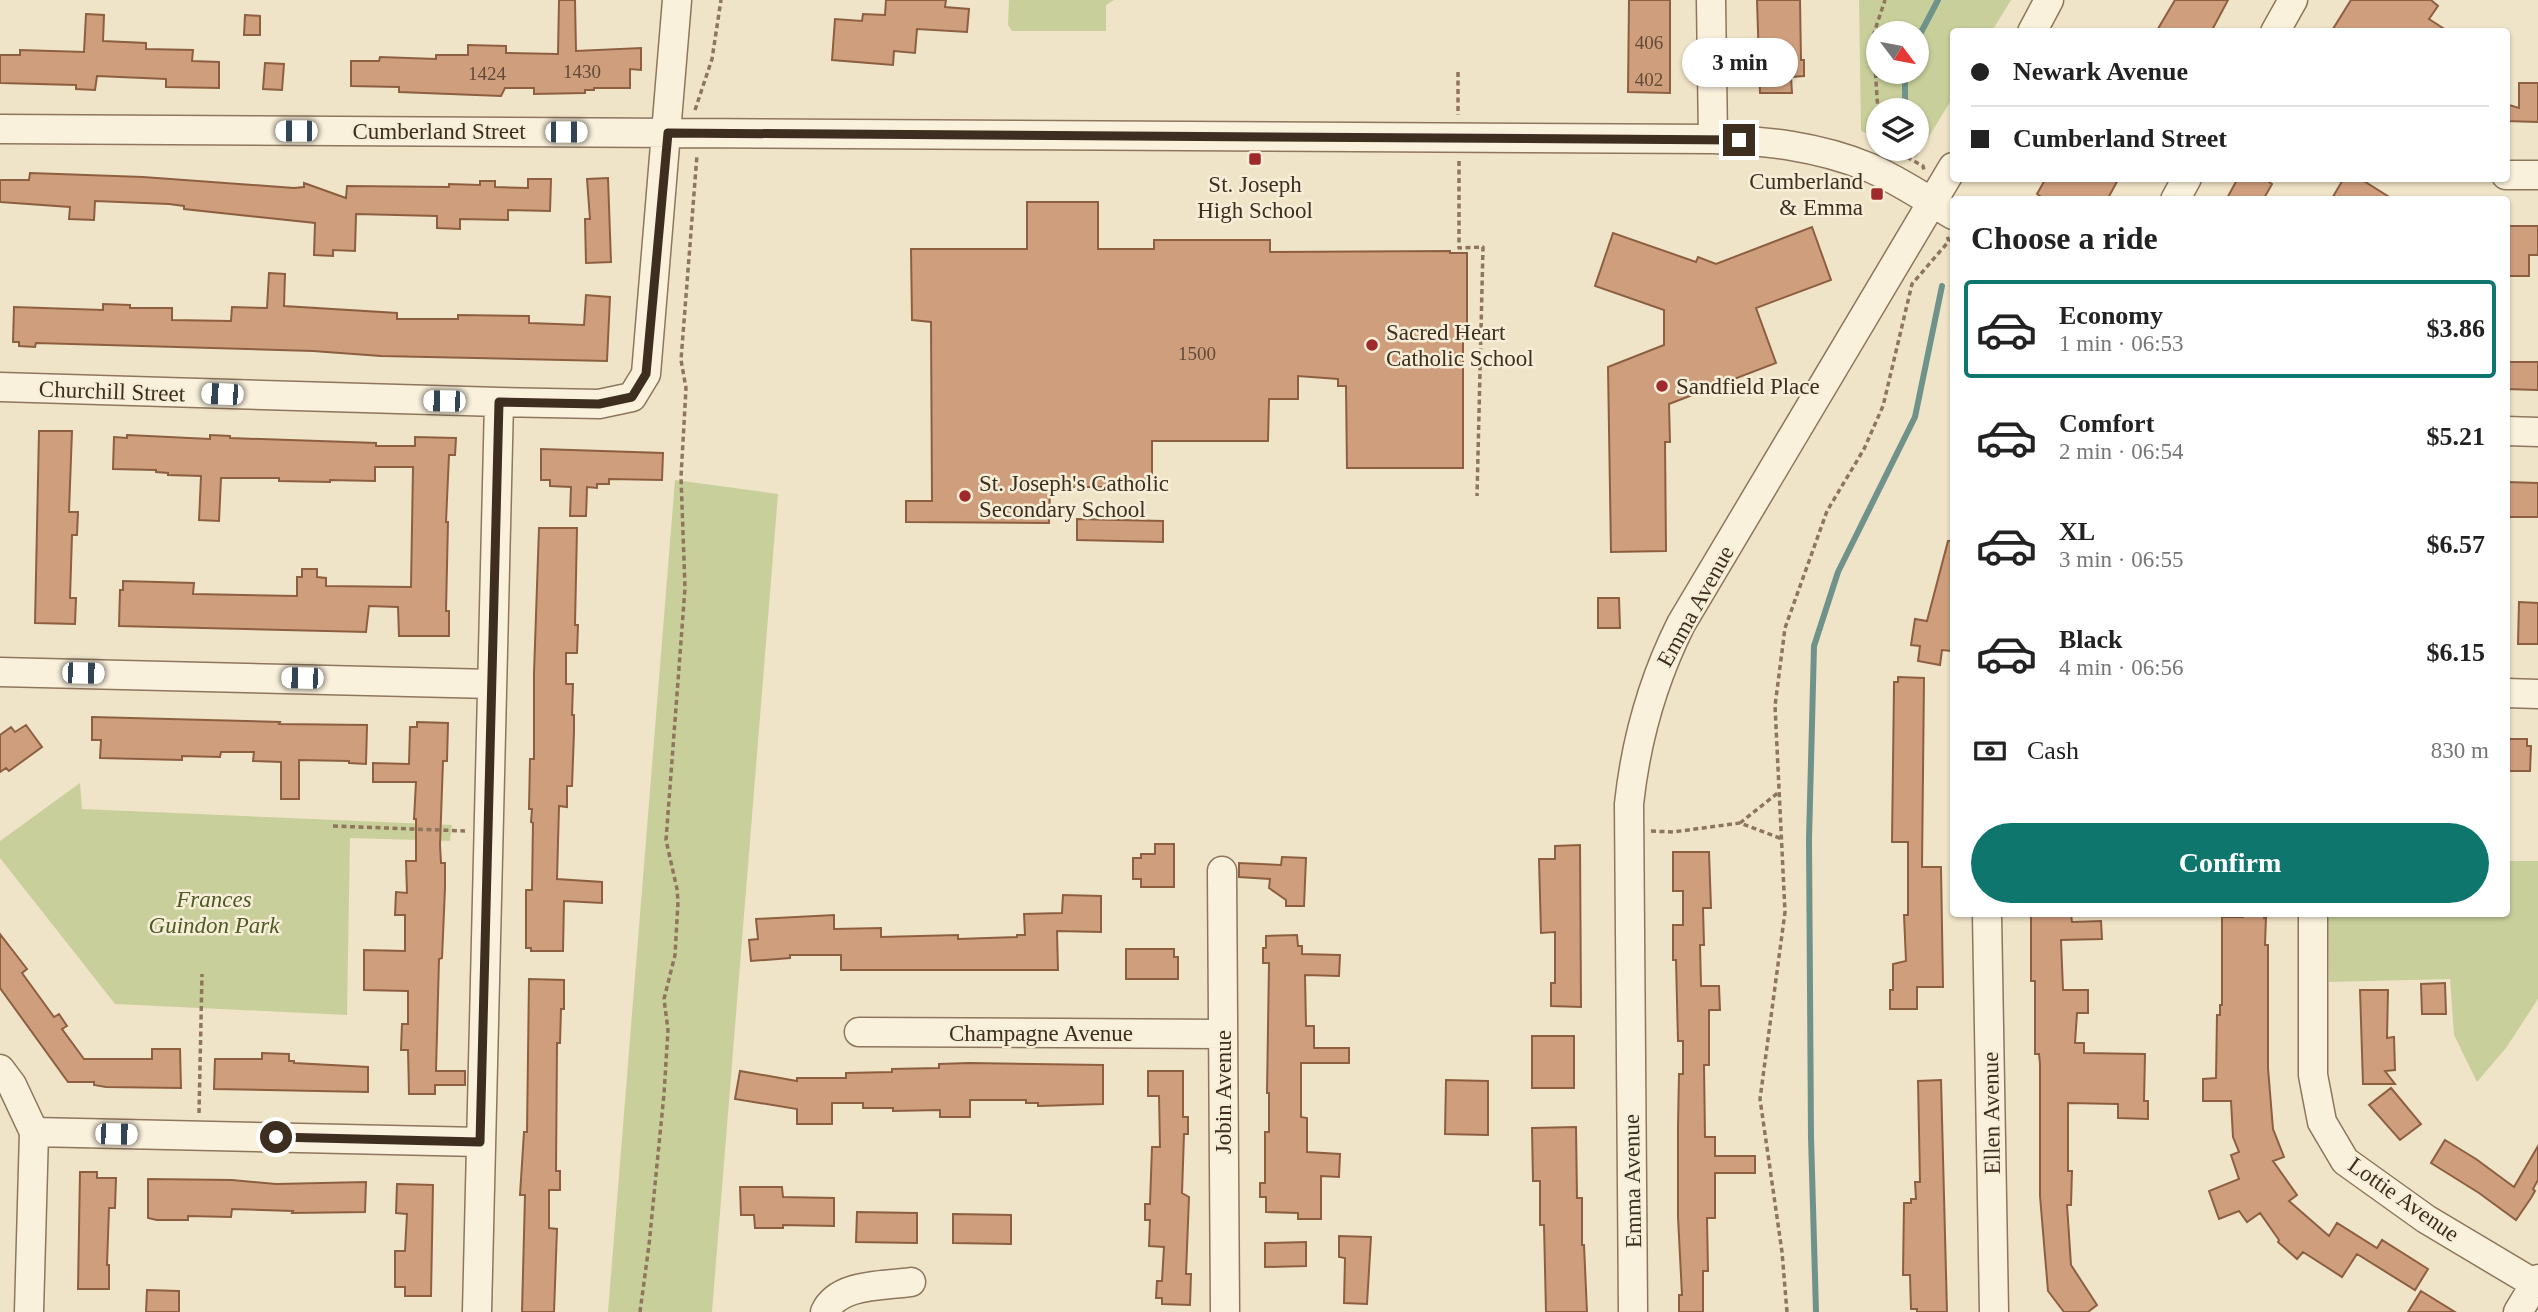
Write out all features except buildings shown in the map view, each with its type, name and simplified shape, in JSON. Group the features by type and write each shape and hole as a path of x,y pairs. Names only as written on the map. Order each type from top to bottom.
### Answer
{"street":[{"path":"668,133 677,0"},
{"path":"1711,0 1713,139"},
{"path":"2034,28 2049,0"},
{"path":"2277,28 2293,0"},
{"name":"Cumberland Street","path":"0,129 1713,139 1777,142 1839,156 1870,167 1942,209"},
{"name":"Churchill Street","path":"0,387 599,404 632,397 646,374 668,133"},
{"path":"2510,175 2538,175"},
{"name":"Emma Avenue","path":"1633,1312 1629,804 1636,746 1652,689 1681,624 1942,209 1950,178"},
{"path":"477,1312 499,402"},
{"path":"2510,431 2538,432"},
{"path":"0,670 492,684"},
{"path":"2510,693 2538,694"},
{"name":"Jobin Avenue","path":"1222,871 1225,1312"},
{"name":"Ellen Avenue","path":"1987,917 1994,1312"},
{"name":"Lottie Avenue","path":"2313,917 2313,1075 2322,1122 2345,1161 2426,1219 2537,1282"},
{"name":"Champagne Avenue","path":"859,1032 1223,1034"},
{"path":"0,1069 12,1085 34,1132 29,1312"},
{"path":"34,1132 480,1142"},
{"path":"825,1312 829,1303 852,1290 911,1282"},
{"path":"2518,1312 2537,1282"}],"path":[{"path":"640,1312 664,1094 668,1030 664,999 675,956 677,889 666,840 685,588 681,477 686,388 681,360 698,133 695,117 696,106 710,67 721,0"},
{"path":"1877,98 1873,36 1885,0"},
{"path":"1458,72 1459,248 1483,247 1477,496"},
{"path":"1787,1312 1782,1252 1760,1099 1785,912 1775,706 1785,628 1827,511 1864,449 1883,406 1912,284 1949,241 1942,209 1923,166 1914,161"},
{"path":"1740,823 1780,791"},
{"path":"1629,830 1674,832 1740,823 1782,839"},
{"path":"333,826 488,830"},
{"path":"199,1136 202,974"}],"green space":[{"path":"1009,0 1114,0 1106,5 1106,31 1012,31 1008,25"},
{"path":"1859,0 2011,0 1994,28 1950,28 1950,102 1929,137 1929,98 1866,98 1866,133 1861,131"},
{"path":"675,480 778,494 712,1312 608,1312"},
{"name":"Frances Guindon Park","path":"80,783 82,809 452,825 450,841 350,838 347,1015 115,1004 0,858 0,841"},
{"path":"2510,861 2538,861 2538,999 2506,1048 2477,1082 2454,1035 2450,979 2329,982 2328,917 2510,917"}],"waterway":[{"path":"1927,21 1938,0"},
{"path":"1905,84 1905,98"},
{"path":"1816,1312 1811,1137 1809,839 1814,646 1838,572 1915,417 1942,286"}],"place":[{"name":"St. Joseph High School","path":"1255,159"},
{"name":"Cumberland & Emma","path":"1877,194"},
{"name":"Sacred Heart Catholic School","path":"1372,345"},
{"name":"Sandfield Place","path":"1662,386"},
{"name":"St. Joseph's Catholic Secondary School","path":"965,496"}],"route":[{"path":"276,1137 480,1142 499,402 599,404 632,397 646,374 668,133 1739,140"}]}
